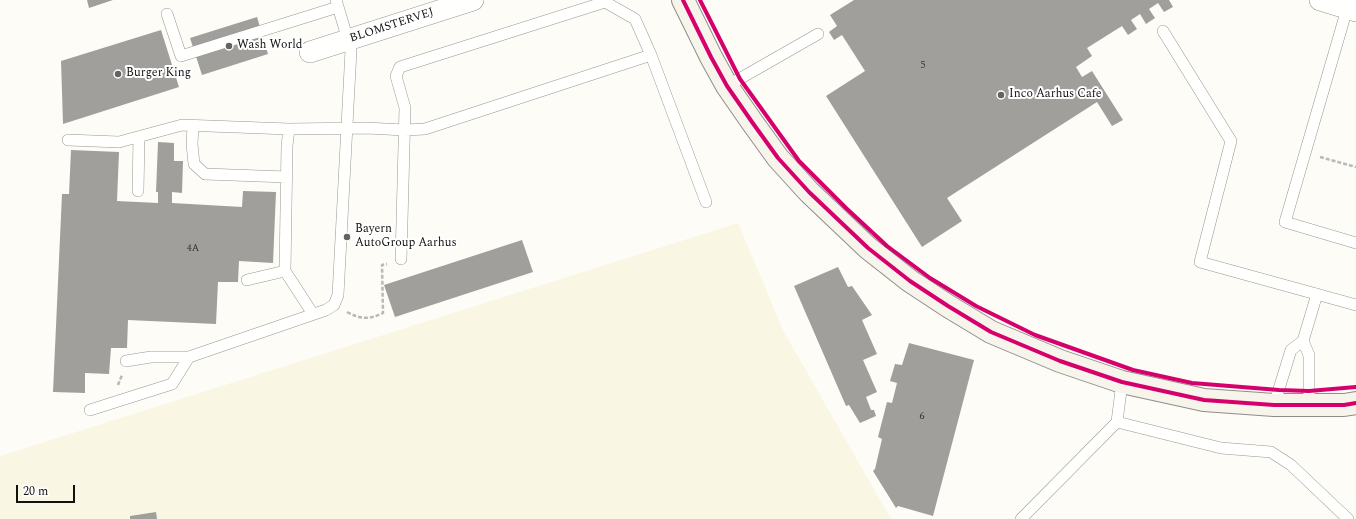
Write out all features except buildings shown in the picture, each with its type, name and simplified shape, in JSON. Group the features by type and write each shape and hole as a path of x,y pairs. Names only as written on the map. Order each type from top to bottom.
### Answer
{"street":[{"name":"BLOMSTERVEJ","path":"310,52 473,0"},
{"path":"683,0 727,86 778,158 809,192 868,248 910,281 991,332 1060,361 1122,382 1204,400 1274,405 1344,405 1356,403"},
{"path":"1320,0 1351,10"}],"lane":[{"path":"401,259 405,108 396,76 400,67 605,2 635,19 651,55 706,202"},
{"path":"126,361 151,357 188,357 326,310 334,305 338,295 351,50 337,4 181,56 167,14"},
{"path":"1351,10 1305,153 1285,222 1356,243"},
{"path":"1163,31 1231,141 1200,262 1356,305"},
{"path":"727,86 818,34"},
{"path":"68,140 119,142 182,125 405,130 425,129 651,55"},
{"path":"193,126 192,144 194,164 205,174 287,177"},
{"path":"289,128 285,271 313,314"},
{"path":"138,191 139,137"},
{"path":"247,280 285,271"},
{"path":"1274,405 1291,350 1303,341 1317,294"},
{"path":"1303,341 1309,355 1309,405"},
{"path":"90,410 172,384 188,357"},
{"path":"1021,519 1117,422 1122,382"},
{"path":"1117,422 1221,448 1271,452 1291,464 1348,519"}],"path":[{"path":"1305,153 1356,168"},
{"path":"358,318 374,317 383,313 382,265 401,259"},
{"path":"116,391 126,361"}],"shaded area":[{"path":"738,223 784,332 891,519 0,519 0,456"}],"cycle path":[{"path":"683,0 727,86 778,158 809,192 868,248 910,281 991,332 1060,361 1122,382 1204,400 1274,405 1344,405 1356,403"},
{"path":"700,0 740,79 799,161 887,246 930,278 976,306 1035,335 1133,370 1192,383 1309,391 1356,387"}],"place":[{"name":"Wash World","path":"229,46"},
{"name":"Burger King","path":"118,74"},
{"name":"Inco Aarhus Cafe","path":"1001,95"},
{"name":"Bayern AutoGroup Aarhus","path":"347,237"}]}
